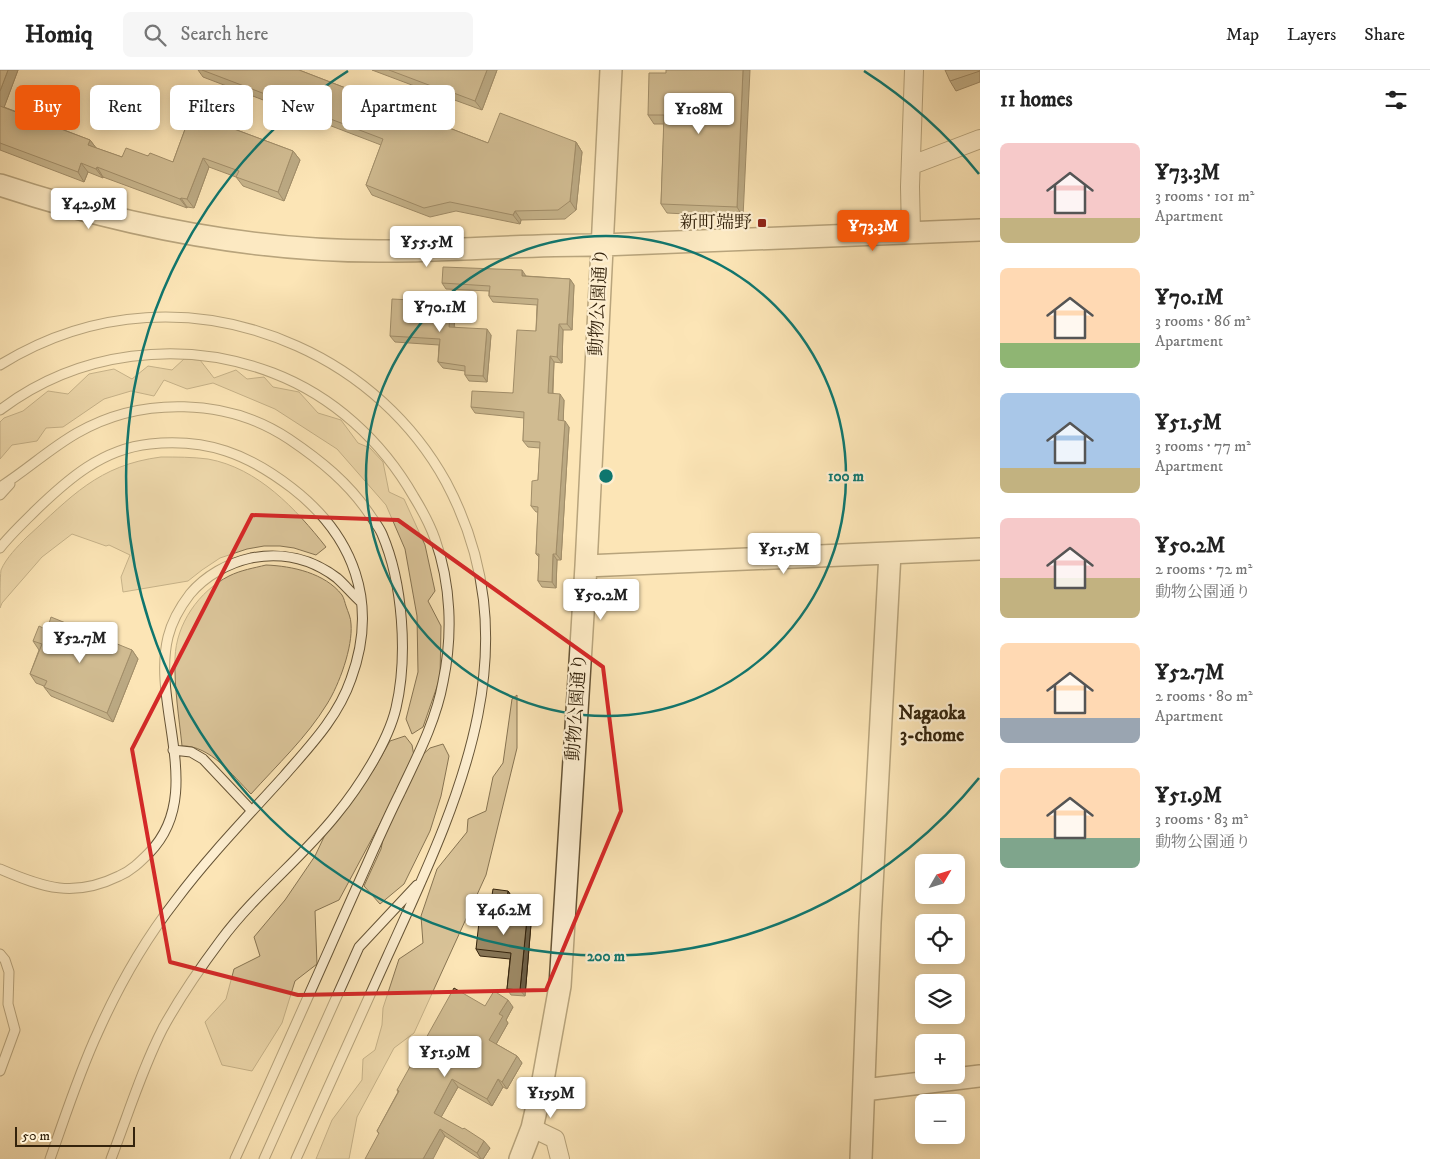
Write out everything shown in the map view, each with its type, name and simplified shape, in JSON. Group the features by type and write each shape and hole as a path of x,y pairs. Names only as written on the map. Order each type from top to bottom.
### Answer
{"street":[{"name":"動物公園通り","path":"520,1159 532,1128 543,1080 560,986 586,566 611,70"},
{"path":"911,232 910,187 914,70"},
{"path":"912,165 980,139"},
{"path":"0,184 42,198 143,225 249,242 318,249 385,251 565,244 602,245 980,230"},
{"path":"586,566 980,549"},
{"path":"860,1159 870,923 890,553"},
{"path":"864,1090 980,1076"},
{"path":"532,1128 555,1139 560,1159"}],"lane":[{"path":"0,365 32,347 61,335 92,326 124,320 156,317 202,318 271,335 312,353 345,372 387,405 417,438 437,467 457,504 472,543 481,577 486,616 483,678 476,729 454,800 422,879 296,1159"},
{"path":"0,410 16,397 50,379 80,368 143,354 200,354 240,362 287,378 314,393 339,410 365,432 386,454 405,481 421,508 435,538 445,576 449,623 448,649 443,683 432,719 419,752 380,834 235,1159"},
{"path":"0,487 17,476 46,452 79,431 104,420 132,412 159,407 186,407 212,409 246,418 280,433 312,454 359,498 382,533 394,570 400,598 402,629 400,681 396,709 378,749 356,788 337,814 223,937 183,994 162,1030 147,1064 111,1159"},
{"path":"0,548 57,489 92,463 112,454 146,444 168,442 194,443 226,450 247,458 272,472 313,506 338,535 346,550 358,585 361,603 362,622 356,664 351,680 337,709 329,723 310,746 201,868 174,902 130,967 94,1040 50,1159"},
{"path":"0,495 17,476"},
{"path":"0,869 38,885 66,890 84,889 104,884 123,875 150,852 166,830 176,794 177,775 166,681 165,658 167,638 173,620 182,604 196,588 223,568 242,560 265,556 300,559 318,567 337,579 361,603"},
{"path":"174,750 191,752 203,759 252,811"},
{"path":"264,1159 359,947 422,879"},
{"path":"0,954 5,960 9,972 8,1004 15,1030 0,1071"}],"highlighted area":[{"path":"252,515 398,520 603,667 621,811 546,990 298,995 170,962 132,749"}],"shaded area":[{"path":"184,359 200,360 214,378 236,370 247,379 264,377 273,387 299,392 318,413 341,420 358,443 370,448 383,462 389,492 404,499 425,545 435,591 428,601 441,626 440,678 423,727 412,734 406,719 418,672 417,616 405,549 386,505 337,449 275,409 213,383 187,389 164,380 154,396 131,391 104,399 63,427 46,428 37,441 12,445 0,459 0,422 4,418 23,411 48,391 68,394 89,374 114,369 132,379 148,366 172,370"},
{"path":"161,457 208,459 243,471 274,492 289,505 326,547 316,555 280,546 247,549 220,558 188,581 123,592 121,577 130,555 109,545 106,546 72,534 42,557 2,603 0,608 1,570 16,548 27,537 72,496 103,475 139,461"},
{"path":"266,565 307,572 327,581 335,587 344,599 350,620 351,633 344,666 327,704 301,739 251,794 229,771 211,756 192,747 182,746 176,691 175,658 176,645 185,621 191,610 208,590 229,576"},
{"path":"517,695 517,748 486,875 414,1033 394,1048 357,1117 349,1159 316,1159 332,1120 362,1080 363,1059 375,1050 382,1025 383,1008 399,959 423,943 421,916 437,869 467,832 468,819 486,811 493,777 503,763 512,699"},
{"path":"405,736 412,745 414,756 419,758 430,748 443,744 449,756 441,796 430,831 404,884 380,904 364,886 381,849 390,805 339,900 315,911 317,964 295,981 282,1023 252,1071 222,1065 205,1022 226,999 234,969 260,956 254,937 285,900 315,856 340,803 373,771 390,741"}],"building":[{"path":"0,70 8,70 0,91"},
{"path":"202,70 299,70 342,87 342,123 332,120 332,85 263,85 263,93 253,89 253,85 241,85"},
{"path":"389,70 487,70 475,101 455,94 455,85 429,85"},
{"path":"666,70 743,70 737,207 661,204 664,115 648,115 649,73 666,73"},
{"path":"945,70 980,70 980,71 950,81"},
{"path":"0,106 15,112 15,130 64,130 90,140 88,145 122,157 126,148 148,156 150,153 173,162 185,130 237,130 293,151 278,192 236,177 239,171 203,158 187,199 180,199 97,167 96,169 81,163 78,172 0,143"},
{"path":"500,113 576,142 570,201 558,210 515,211 513,215 450,202 424,208 366,185 383,139 359,130 454,130 488,143"},
{"path":"443,267 522,270 522,276 570,279 567,324 559,324 557,357 550,356 548,393 560,394 558,420 565,421 556,554 553,554 552,582 538,581 539,554 536,554 538,507 531,506 532,481 538,480 540,442 523,441 524,412 471,407 472,391 513,393 517,330 536,331 538,299 489,296 490,286 442,283"},
{"path":"392,299 451,302 449,327 487,329 483,376 465,375 465,366 438,362 440,339 390,336"},
{"path":"51,617 132,650 107,713 44,687 47,681 30,674 42,644 33,641 39,626 47,630"},
{"path":"493,889 508,891 505,915 527,918 520,990 507,989 511,953 476,949 480,913 489,914"},
{"path":"454,988 485,1006 494,991 508,1000 499,1014 503,1016 489,1040 517,1056 502,1082 498,1079 487,1099 452,1079 434,1113 464,1128 484,1141 477,1153 440,1129 423,1159 365,1159 379,1133 377,1131 399,1091 397,1090"}],"place":[{"name":"新町端野","path":"762,223"}],"district":[{"name":"Nagaoka 3-chome","path":"932,724"}]}
